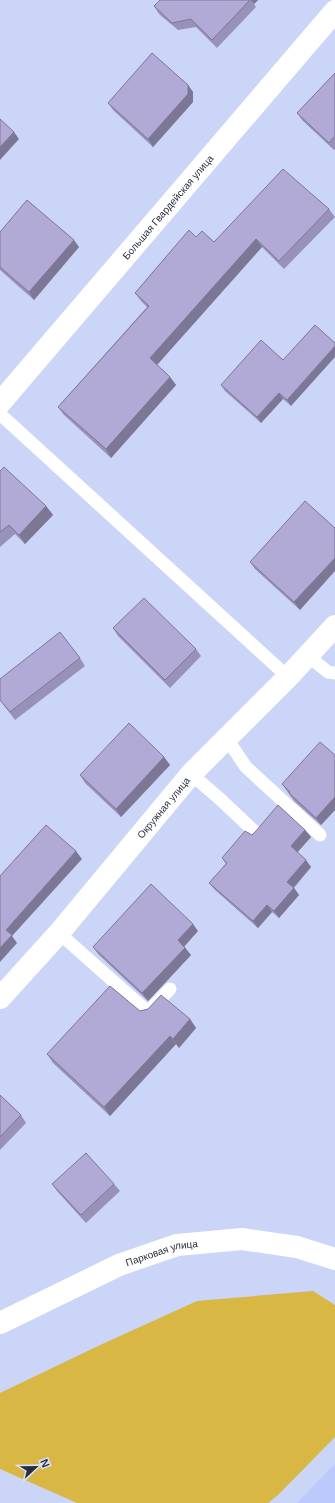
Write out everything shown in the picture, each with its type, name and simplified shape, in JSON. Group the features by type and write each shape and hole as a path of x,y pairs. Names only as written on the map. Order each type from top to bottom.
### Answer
{"street":[{"name":"Большая Гвардейская улица","path":"0,403 335,11"},
{"name":"Окружная улица","path":"0,998 59,933 191,774 288,678 335,626"},
{"name":"Парковая улица","path":"0,1323 119,1265 177,1245 242,1239 297,1247 335,1259"}],"lane":[{"path":"0,414 288,678"},
{"path":"308,656 328,672 335,674"},
{"path":"227,739 246,767 320,835"},
{"path":"191,774 256,833"},
{"path":"59,933 148,1012 170,988"}],"shaded area":[{"path":"313,1291 335,1305 335,1437 278,1495 268,1503 77,1503 0,1469 0,1393 197,1301"},
{"path":"335,1464 335,1503 297,1503"}],"building":[{"path":"160,0 250,0 212,40 191,19 172,23 154,6"},
{"path":"152,53 188,85 188,94 148,139 108,103"},
{"path":"335,73 335,136 329,143 297,113"},
{"path":"0,119 14,132 0,147"},
{"path":"283,169 329,209 279,261 256,239 150,358 170,377 106,449 58,407 149,306 135,293 189,230 196,237 202,231 214,242"},
{"path":"27,200 74,240 29,292 0,267 0,232"},
{"path":"315,325 335,343 335,346 287,400 279,393 257,417 221,385 261,340 283,360"},
{"path":"4,467 46,506 19,535 9,525 0,532 0,471"},
{"path":"305,501 335,528 335,558 294,602 250,562"},
{"path":"144,598 196,649 165,680 113,628"},
{"path":"60,632 80,658 10,712 0,700 0,679"},
{"path":"129,723 164,757 116,809 80,775"},
{"path":"320,742 335,755 335,797 316,818 289,793 290,792 282,784"},
{"path":"278,805 305,830 291,846 306,860 287,882 294,888 274,911 267,905 253,921 209,883 227,863 222,858 245,831 252,835"},
{"path":"46,825 76,851 6,930 12,935 0,948 0,876"},
{"path":"151,884 193,924 178,940 185,948 142,993 93,947"},
{"path":"110,986 140,1011 148,1009 161,995 190,1019 173,1039 170,1036 104,1107 47,1054"},
{"path":"0,1095 21,1115 0,1137"},
{"path":"86,1153 114,1184 81,1215 52,1184"}]}
